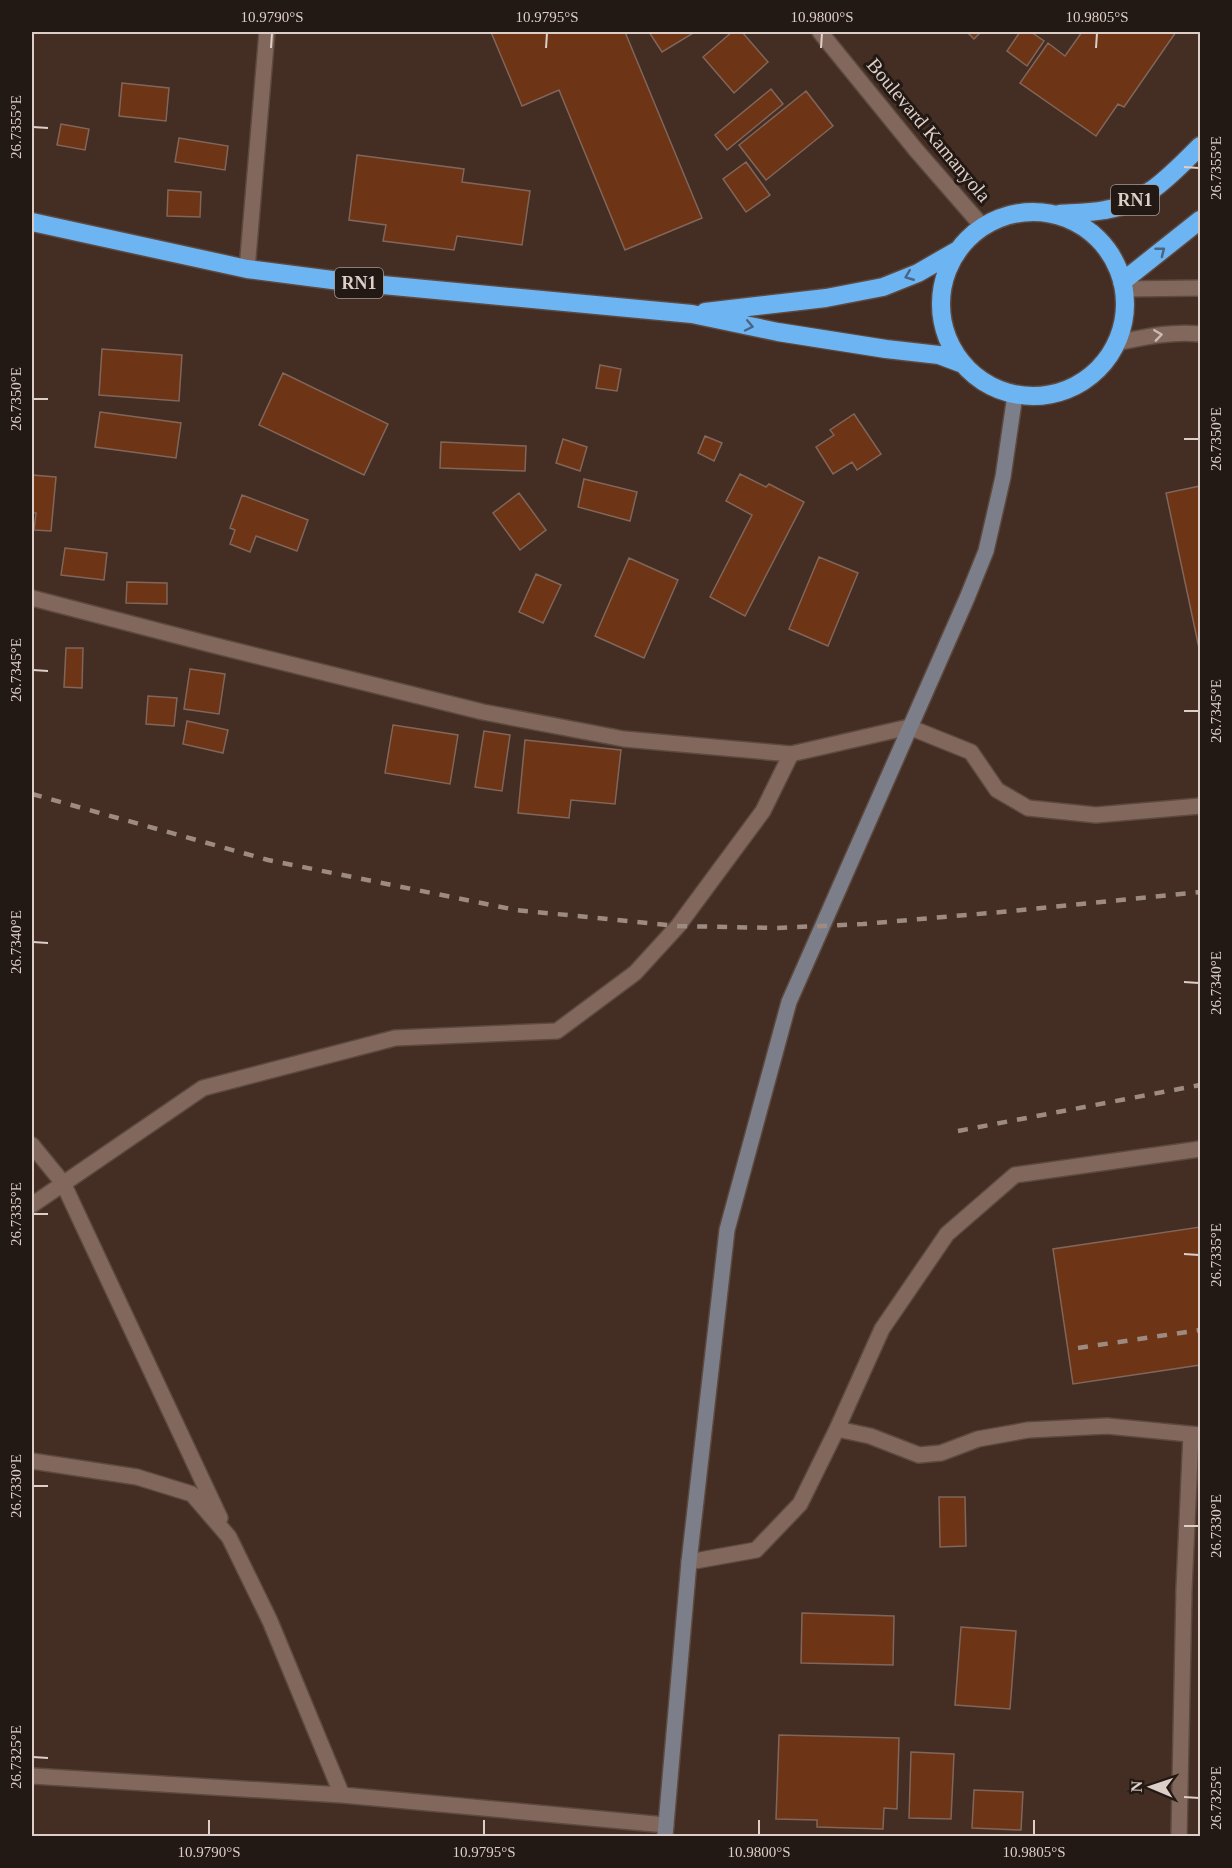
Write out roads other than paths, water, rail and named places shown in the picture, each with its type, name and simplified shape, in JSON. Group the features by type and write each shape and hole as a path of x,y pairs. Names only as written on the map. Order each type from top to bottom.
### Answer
{"highway":[{"name":"RN1","path":"1051,214 1107,210 1139,199 1169,178 1200,146"},
{"path":"1016,213 1051,214 1071,220 1089,231 1104,245 1115,263 1123,285 1125,308 1122,325 1116,343 1106,361 1074,387 1056,394 1035,397 1015,395 995,388 978,378 963,364 944,327 941,307 943,286 960,249 983,227 1016,213"},
{"path":"1123,285 1200,220"},
{"name":"RN1","path":"32,222 247,269 340,281 692,314 778,332 939,355 963,364"},
{"name":"RN1","path":"692,314 826,298 883,287 918,273 960,249"}],"street":[{"path":"247,269 267,32"},
{"name":"Boulevard Kamanyola","path":"820,32 916,150 983,227"},
{"path":"1123,285 1200,288"},
{"path":"1116,343 1160,334 1185,332 1200,334"},
{"path":"32,1776 342,1795 665,1831 689,1562 727,1230 789,1002 963,609 986,551 1003,477 1015,395"},
{"path":"32,598 209,645 483,712 624,739 791,754 909,727 971,752 997,790 1028,808 1096,815 1200,806"},
{"path":"32,1205 203,1088 395,1038 557,1030 635,974 678,926 763,811 791,754"},
{"path":"32,1145 63,1183 270,1621 342,1795"},
{"path":"689,1562 756,1550 800,1504 882,1329 947,1234 1015,1175 1200,1149"},
{"path":"837,1429 870,1436 919,1455 941,1453 978,1439 1028,1430 1107,1426 1196,1435 1184,1589 1179,1836"},
{"path":"32,1461 137,1477 192,1494 229,1538"}],"railway":[{"path":"32,794 268,860 516,910 678,926 777,928 863,924 1200,892"},
{"path":"958,1131 1200,1085"},
{"path":"1078,1348 1200,1330"}]}
